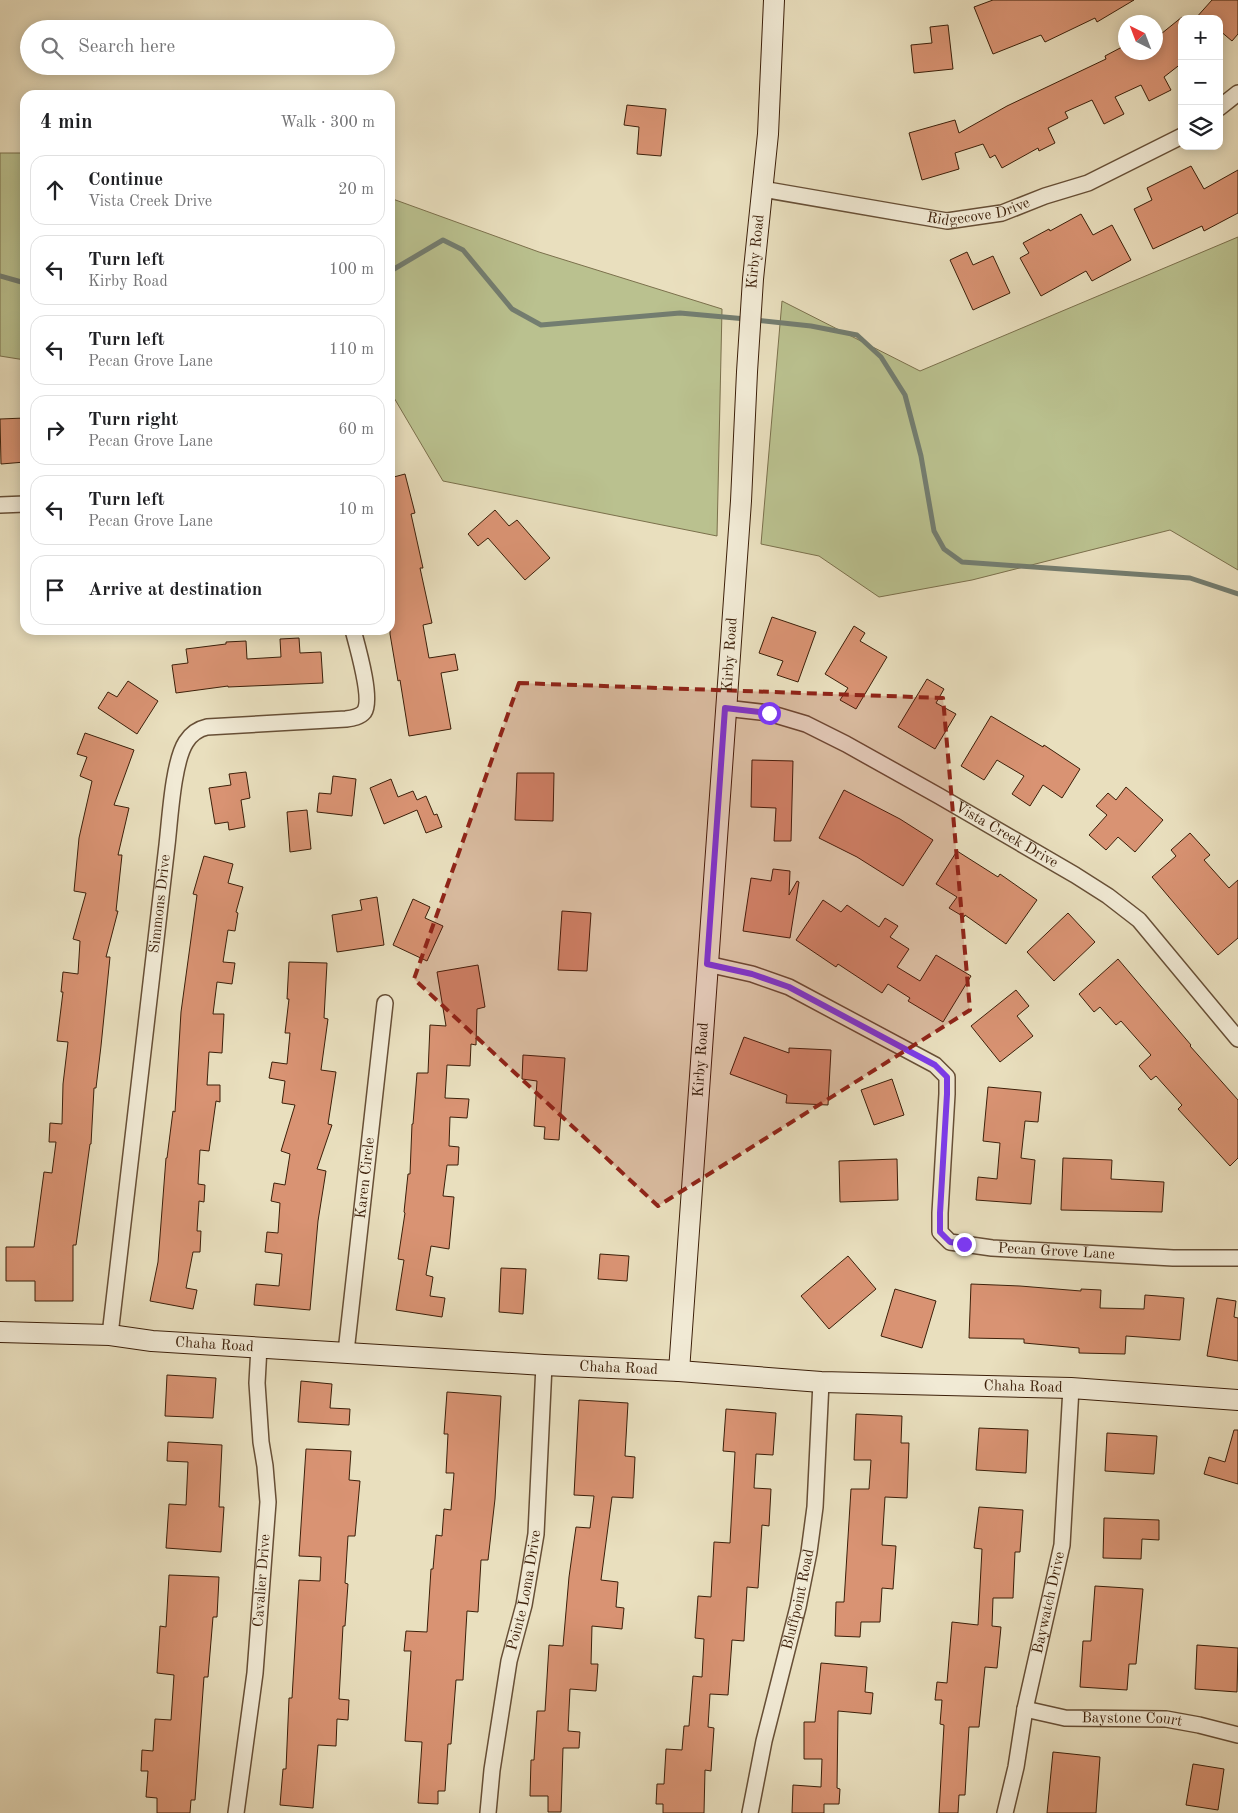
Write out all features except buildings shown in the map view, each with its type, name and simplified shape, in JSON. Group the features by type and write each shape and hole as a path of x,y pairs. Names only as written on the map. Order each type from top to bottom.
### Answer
{"street":[{"name":"Kirby Road","path":"679,1371 740,501 746,372 753,279 768,134 774,0"},
{"path":"1223,105 1238,93"},
{"name":"Ridgecove Drive","path":"762,190 947,221 1002,212 1088,183 1178,138"},
{"path":"0,505 20,504"},
{"name":"Simmons Drive","path":"110,1336 166,854 180,754 185,743 198,729 334,718 346,719 364,713 367,706 366,683 354,635"},
{"name":"Vista Creek Drive","path":"725,708 769,713 806,724 821,731 939,796 1095,888 1139,920 1238,1039"},
{"name":"Pecan Grove Lane","path":"707,964 752,974 789,987 935,1065 947,1077 940,1232 950,1242 1002,1248 1173,1258 1238,1258"},
{"name":"Karen Circle","path":"346,1352 385,1003"},
{"name":"Chaha Road","path":"0,1332 110,1336 152,1341 544,1365 679,1371 820,1382 1071,1388 1238,1400"},
{"name":"Cavalier Drive","path":"236,1813 255,1673 268,1502 257,1383 259,1347"},
{"name":"Pointe Loma Drive","path":"488,1813 492,1770 509,1661 524,1605 536,1534 544,1365"},
{"name":"Bluffpoint Road","path":"750,1813 764,1740 798,1607 809,1552 815,1507 820,1382"},
{"name":"Baywatch Drive","path":"1005,1813 1016,1767 1025,1709 1062,1545 1071,1388"},
{"name":"Baystone Court","path":"1025,1709 1065,1718 1166,1719 1238,1735"}],"highlighted area":[{"path":"519,683 943,698 970,1010 658,1206 414,979"}],"green space":[{"path":"0,153 20,153 20,359 0,356"},
{"path":"395,200 539,252 722,309 717,536 443,481 395,399"},
{"path":"1238,237 1238,570 1170,530 972,580 879,597 819,556 761,544 782,301 920,371"}],"waterway":[{"path":"395,268 443,240 463,250 512,309 541,325 680,313 746,319"},
{"path":"0,276 20,282"},
{"path":"755,320 811,326 857,335 881,357 905,395 921,456 934,531 944,549 962,562 1190,578 1238,594"}],"route":[{"path":"769,713 725,708 707,964 752,974 789,987 935,1065 947,1077 940,1232 950,1242 964,1244"}]}
